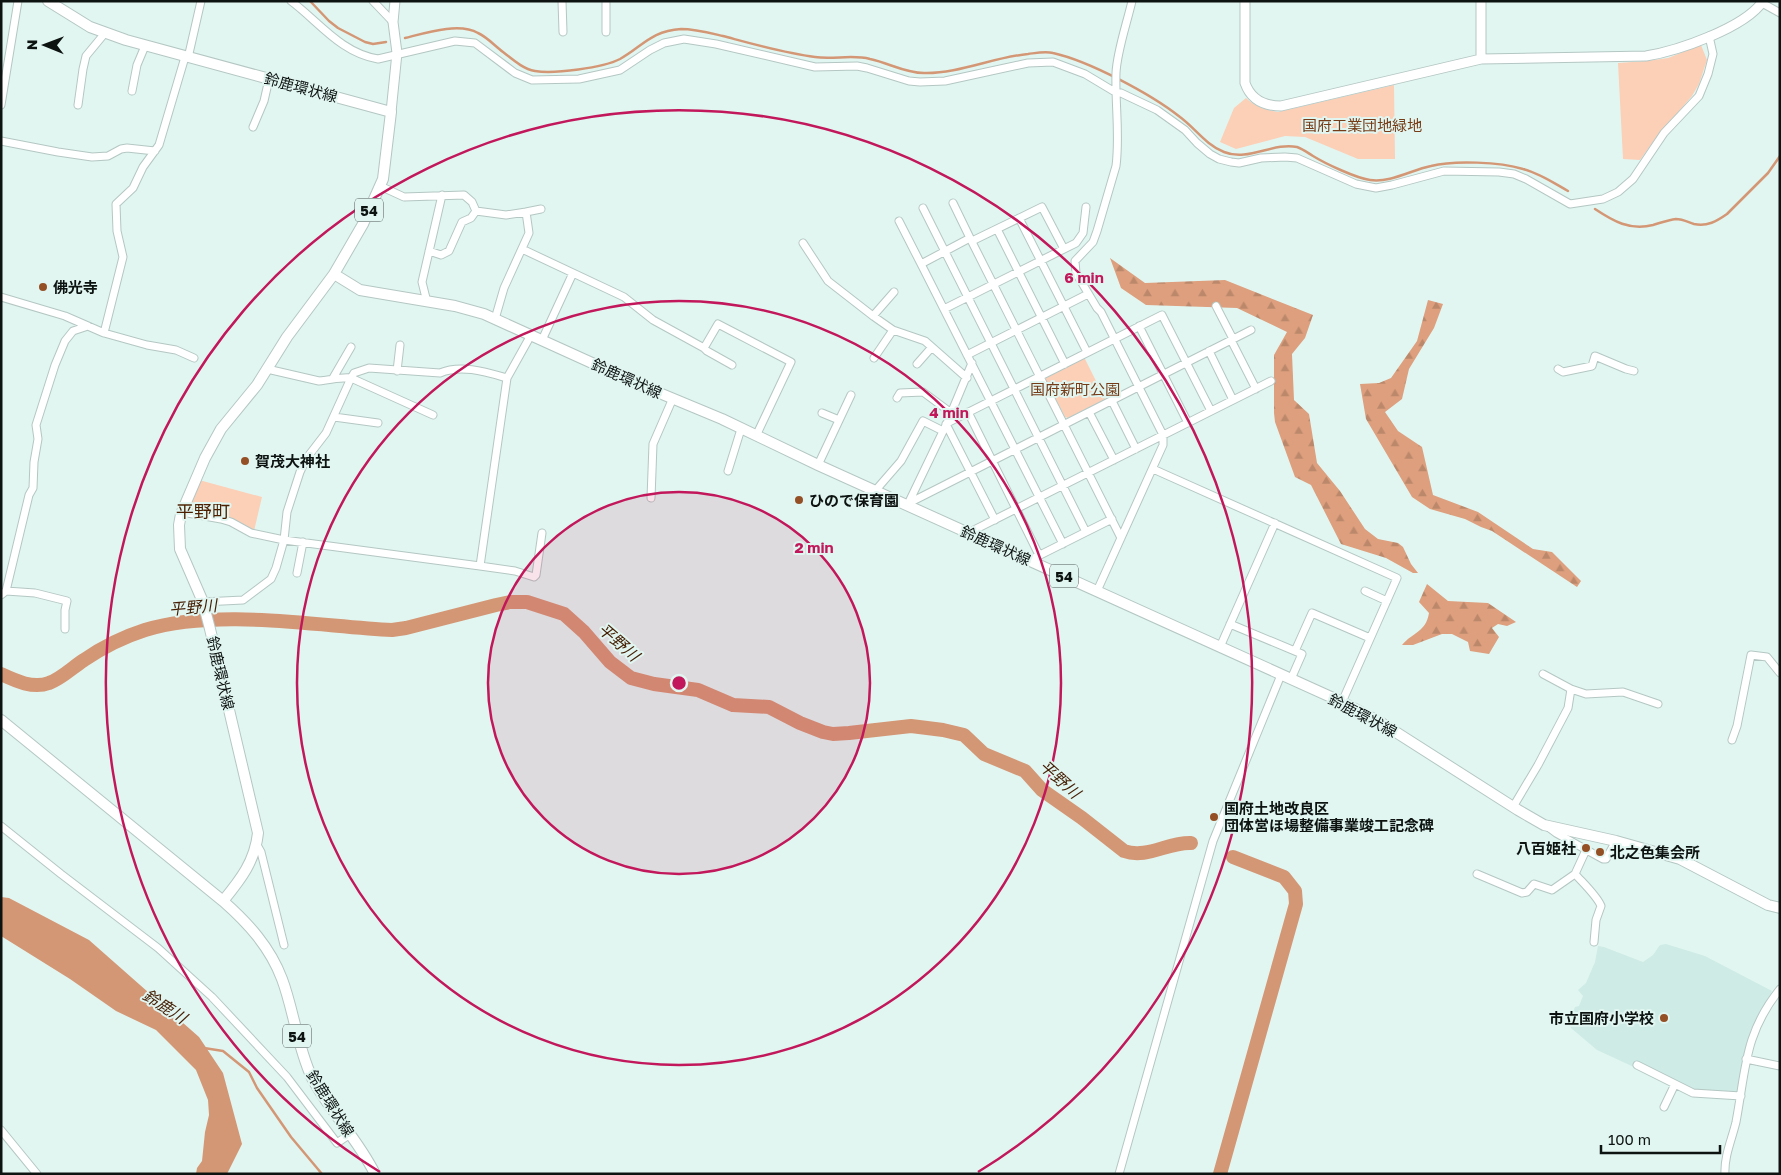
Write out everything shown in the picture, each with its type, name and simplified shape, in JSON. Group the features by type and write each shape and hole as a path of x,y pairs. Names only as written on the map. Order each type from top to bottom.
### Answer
{"main road":[{"name":"鈴鹿環状線","path":"48,1 69,16 104,33 145,46 391,112 385,170 363,224 334,274 287,337 267,369 221,429 205,458 182,512 179,525 180,550 203,602 210,627 258,833 257,845 249,866 223,900"},
{"name":"鈴鹿環状線","path":"334,274 360,290 464,308 495,319 875,491 908,504 970,534 1035,558 1097,591 1342,702 1380,722 1544,825 1616,841 1680,859 1768,905 1780,908"},
{"name":"鈴鹿環状線","path":"1,720 223,900 252,929 272,956 283,981 296,1032 310,1072 333,1111 361,1149 374,1174"}],"street":[{"path":"1,105 18,1"},
{"path":"104,333 123,257 117,231 116,204 133,188 143,167 159,145 201,1"},
{"path":"291,1 323,30 344,45 364,55 378,59 455,40 464,40 475,43 523,77 532,80 579,79 620,70 664,43 684,39 716,44 815,67 857,66 920,82 945,81 1028,62 1052,62 1085,74 1157,110 1185,130 1196,143 1219,159 1239,163 1261,158 1297,158 1356,184 1376,188 1444,171 1499,172 1526,178 1570,204 1603,198 1618,192 1634,179 1664,134 1699,96 1714,54 1709,36"},
{"path":"374,1 393,22"},
{"path":"391,112 396,54 393,22 396,1"},
{"path":"562,1 563,32"},
{"path":"606,1 606,32"},
{"path":"1097,591 1163,445 1163,435 1101,312 1076,273 1075,261 1093,242 1116,166 1118,153 1116,70 1132,1"},
{"path":"1245,1 1245,84 1247,90 1257,100 1269,105 1281,106 1481,58 1646,56 1665,53 1742,21 1765,4 1780,13"},
{"path":"1481,1 1481,58"},
{"path":"78,105 82,69 86,56 104,33"},
{"path":"132,91 137,65 145,46"},
{"path":"253,127 264,101 269,79"},
{"path":"1,141 58,152 92,156 108,156 127,148 155,151"},
{"path":"380,186 404,197 464,195 472,202 476,212"},
{"path":"427,302 422,283 442,195"},
{"path":"953,204 1121,538"},
{"path":"921,264 1042,207 1064,249"},
{"path":"944,309 1076,243 1080,238 1085,223 1086,207"},
{"path":"923,208 1037,438 1086,532"},
{"path":"476,212 506,215 540,209"},
{"path":"429,251 441,255 449,251 462,222 471,218 476,212"},
{"path":"495,319 504,288 529,233 526,212"},
{"path":"1019,218 1087,352"},
{"path":"900,220 1063,544"},
{"path":"997,229 1065,364"},
{"path":"804,243 828,281 893,330 918,337 966,378"},
{"path":"522,249 624,297 653,320 732,365"},
{"path":"542,340 573,273"},
{"path":"873,316 894,292"},
{"path":"967,355 1088,294"},
{"path":"1,296 65,316 104,333 147,345 176,350 194,358"},
{"path":"1216,306 1256,388"},
{"path":"875,491 901,461 923,422 945,426 991,400 1162,315 1211,411"},
{"path":"704,348 718,324 791,362 756,436"},
{"path":"65,629 66,601 35,593 4,593 29,495 33,488 34,462 38,439 36,425 44,397 65,341 73,331 88,326"},
{"path":"1140,326 1188,423"},
{"path":"874,358 893,330"},
{"path":"908,504 1251,330"},
{"path":"480,566 507,378 531,335"},
{"path":"397,371 400,345"},
{"path":"333,378 351,347"},
{"path":"917,364 932,347"},
{"path":"1209,352 1233,400"},
{"path":"1558,369 1562,372 1592,366 1595,356 1634,371"},
{"path":"908,504 972,363"},
{"path":"203,602 243,600 271,579 284,540 287,512 300,472 306,460 326,433 354,372 370,368 440,373 446,370 462,369 484,371 507,378"},
{"path":"267,369 320,381 333,378 351,378 433,414"},
{"path":"970,534 1271,381"},
{"path":"897,398 900,393 923,392 950,412"},
{"path":"818,465 851,395"},
{"path":"651,498 653,444 673,398"},
{"path":"1112,400 1136,449"},
{"path":"968,412 1017,509 1035,558 1112,519"},
{"path":"1089,412 1114,460"},
{"path":"822,413 839,420"},
{"path":"334,417 378,423"},
{"path":"945,426 995,520"},
{"path":"728,471 741,429"},
{"path":"1153,469 1397,578 1342,702"},
{"path":"182,512 221,519 231,522 251,533 284,540 515,571 534,577 536,575 542,533"},
{"path":"1220,647 1275,523"},
{"path":"297,573 303,542"},
{"path":"1365,591 1387,601"},
{"path":"1295,651 1312,613 1370,638"},
{"path":"1120,1174 1213,841 1286,677 1302,654 1230,624"},
{"path":"1732,740 1737,726 1751,655 1767,657 1780,673"},
{"path":"1542,674 1571,690 1586,694 1623,692 1658,704"},
{"path":"1513,807 1568,708 1571,690"},
{"path":"1544,825 1586,850 1606,859 1616,841"},
{"path":"1,826 158,948 212,997 287,1077 337,1143 350,1134"},
{"path":"257,845 261,852 284,945"},
{"path":"1477,874 1522,893 1527,892 1534,884 1552,890 1575,874 1586,850"},
{"path":"1575,874 1586,889 1598,899 1601,906 1596,920 1594,942"},
{"path":"1725,1174 1725,1164 1741,1096 1746,1059 1752,1036 1760,1019 1780,990"},
{"path":"1746,1059 1780,1066"},
{"path":"1638,1065 1693,1093 1741,1096"},
{"path":"1664,1107 1675,1084"},
{"path":"1,1130 37,1174"}],"shaded area":[{"path":"1,897 9,898 89,940 199,1037 223,1073 242,1144 227,1174 196,1174 197,1168 202,1161 209,1115 208,1100 196,1070 156,1030 116,1011 70,979 1,936"},
{"name":"市立国府小学校","path":"1666,944 1705,956 1772,991 1751,1029 1739,1091 1735,1093 1695,1090 1636,1068 1597,1050 1571,1028 1569,1021 1575,1007 1579,1006 1583,996 1578,990 1586,983 1595,962 1598,946 1643,962 1653,955 1660,945"}],"green space":[{"path":"1701,45 1707,60 1699,84 1692,96 1655,139 1640,160 1623,159 1618,63 1668,58"},
{"name":"国府工業団地緑地","path":"1394,85 1395,159 1358,159 1305,137 1285,136 1236,149 1220,142 1234,108 1246,98 1261,108 1278,112"},
{"path":"1110,258 1145,283 1225,280 1313,315 1305,338 1292,354 1294,400 1309,414 1317,463 1340,491 1365,529 1378,539 1398,543 1403,547 1411,564 1418,573 1413,573 1386,558 1341,544 1311,485 1295,477 1275,422 1274,413 1274,355 1287,332 1237,308 1146,305 1121,288"},
{"path":"1428,300 1443,304 1434,328 1409,369 1402,399 1385,412 1398,431 1422,447 1433,495 1478,512 1533,549 1552,552 1581,581 1577,587 1492,531 1465,519 1430,509 1412,497 1366,419 1360,384 1379,383 1391,378 1417,341"},
{"name":"国府新町公園","path":"1084,357 1105,399 1068,418 1065,417 1045,378 1047,375"},
{"path":"199,480 262,497 254,531 185,511"},
{"path":"1427,584 1448,601 1488,603 1516,622 1507,626 1498,624 1492,628 1499,637 1489,654 1470,651 1468,642 1452,634 1442,634 1413,645 1402,645 1425,624 1429,613 1419,602"}],"waterway":[{"path":"310,1 338,28 365,42 373,44 386,42"},
{"path":"405,38 452,28 470,30 485,37 522,66 543,72 578,70 612,62 620,59 655,36 671,30 681,29 708,32 803,55 822,58 863,58 917,73 950,71 1015,56 1050,52 1084,63 1119,79 1153,98 1185,121 1206,141 1224,152 1242,155 1279,147 1297,147 1349,174 1370,180 1386,180 1441,164 1464,162 1502,165 1535,173 1568,191"},
{"path":"1595,209 1615,221 1629,226 1645,227 1676,219 1699,225 1708,224 1727,214 1768,173 1780,156"},
{"name":"平野川","path":"1,674 19,682 43,685 62,676 91,655 113,643 145,630 173,624 235,619 300,622 392,630 510,602 527,602 564,614 584,632 610,662 631,678 654,684 698,690 733,705 769,707 800,723 833,734 911,726 964,735 984,754 1025,771 1042,790 1124,851 1141,853 1182,843 1191,843"},
{"name":"平野川","path":"1220,1174 1296,904 1295,891 1284,877 1233,857"},
{"path":"204,1048 223,1051 249,1072 257,1088 291,1137 322,1174"}],"place":[{"name":"佛光寺","path":"43,287"},
{"name":"賀茂大神社","path":"245,461"},
{"name":"ひので保育園","path":"799,500"},
{"name":"国府土地改良区 団体営ほ場整備事業竣工記念碑","path":"1214,817"},
{"name":"八百姫社","path":"1586,848"},
{"name":"北之色集会所","path":"1600,852"},
{"name":"市立国府小学校","path":"1664,1018"}],"district":[{"name":"平野町","path":"203,511"}],"water label":[{"name":"鈴鹿川","path":"165,1006"}]}
